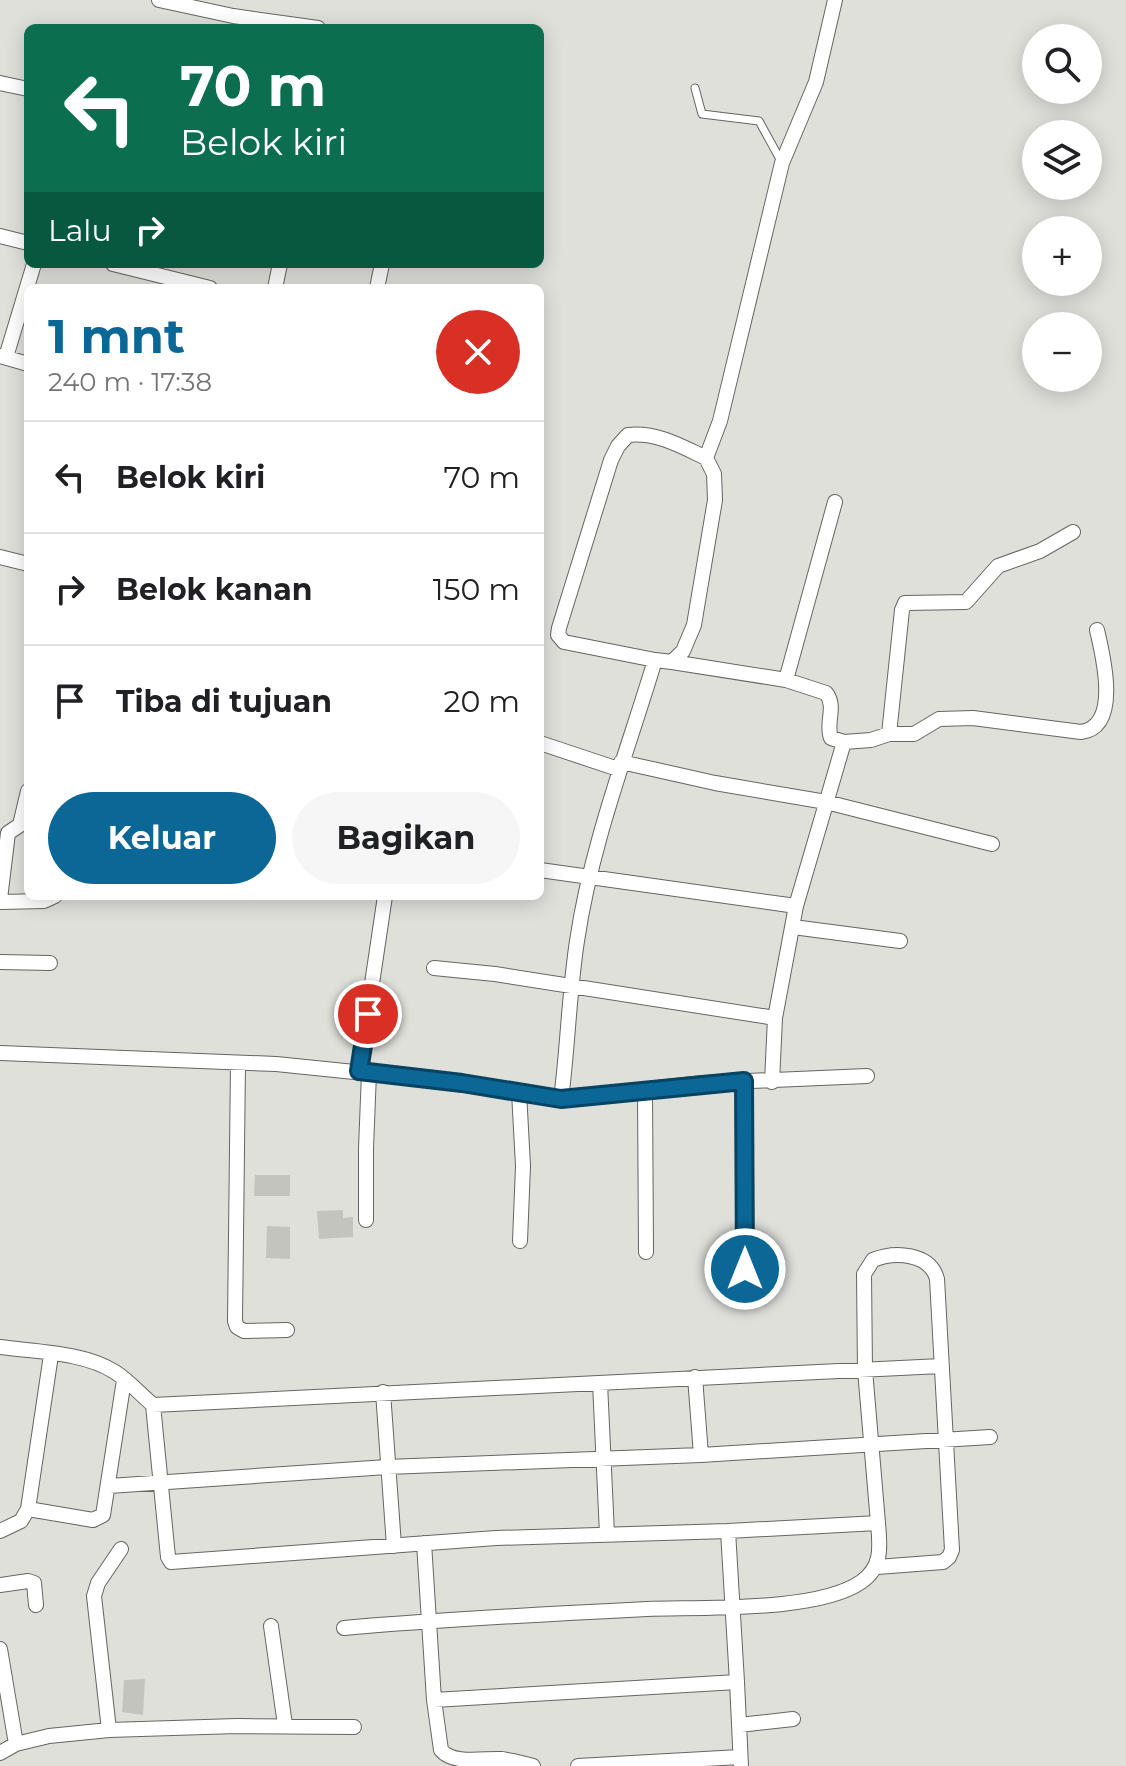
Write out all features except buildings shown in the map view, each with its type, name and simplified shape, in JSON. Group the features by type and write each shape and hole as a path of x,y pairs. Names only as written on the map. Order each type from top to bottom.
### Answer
{"street":[{"path":"159,0 290,24"},
{"path":"706,458 727,392 782,163 816,82 835,0"},
{"path":"0,83 24,88"},
{"path":"0,236 24,242"},
{"path":"129,268 194,284"},
{"path":"24,294 3,356 24,363"},
{"path":"672,662 683,651 694,625 715,500 714,474 706,458 665,439 642,434 628,435 611,460 559,628 558,635 564,642 655,660 786,680 826,693 832,706 828,734 844,742 871,740 889,734 914,734 939,719 953,718 1081,732 1093,729 1104,715 1105,669 1097,630"},
{"path":"786,680 835,502"},
{"path":"889,734 900,624 905,603 966,602 998,566 1040,551 1073,532"},
{"path":"0,557 24,563"},
{"path":"561,1099 577,940 590,876 620,766 655,660"},
{"path":"772,1082 775,1018 796,906 844,742"},
{"path":"544,744 620,766 826,802 992,844"},
{"path":"24,808 20,825 4,833 0,900 46,900"},
{"path":"544,870 796,906"},
{"path":"366,1220 364,1072 385,900"},
{"path":"793,927 900,941"},
{"path":"0,962 50,963"},
{"path":"434,968 775,1018"},
{"path":"0,1053 276,1064 364,1072 561,1099 744,1081 867,1076"},
{"path":"238,1064 235,1321 237,1327 244,1331 287,1330"},
{"path":"744,1081 745,1269"},
{"path":"645,1090 646,1252"},
{"path":"519,1092 523,1166 520,1241"},
{"path":"344,1628 428,1620 814,1600 842,1593 864,1581 877,1567 880,1555 865,1370 864,1274 873,1260 896,1255 920,1259 934,1269 952,1550 943,1562 877,1567"},
{"path":"0,1347 100,1365 116,1372 153,1405 171,1562 424,1543 878,1523"},
{"path":"0,1531 21,1521 28,1509 51,1355"},
{"path":"153,1405 941,1366"},
{"path":"695,1377 701,1455"},
{"path":"28,1509 99,1519 103,1515 124,1380"},
{"path":"600,1383 607,1534"},
{"path":"383,1392 394,1546"},
{"path":"109,1486 387,1467 701,1455 990,1437"},
{"path":"578,1766 740,1762 728,1531"},
{"path":"424,1543 434,1700 441,1750 446,1756 499,1759 533,1766"},
{"path":"109,1730 94,1596 98,1583 121,1549"},
{"path":"0,1585 34,1583 36,1605"},
{"path":"271,1626 285,1725"},
{"path":"0,1649 16,1744"},
{"path":"434,1700 737,1682"},
{"path":"739,1725 793,1719"},
{"path":"0,1753 16,1744 49,1736 109,1730 285,1725 354,1727"}],"lane":[{"path":"695,88 702,114 759,121 782,163"}],"route":[{"path":"368,1014 359,1071 561,1099 744,1081 745,1269"}]}
